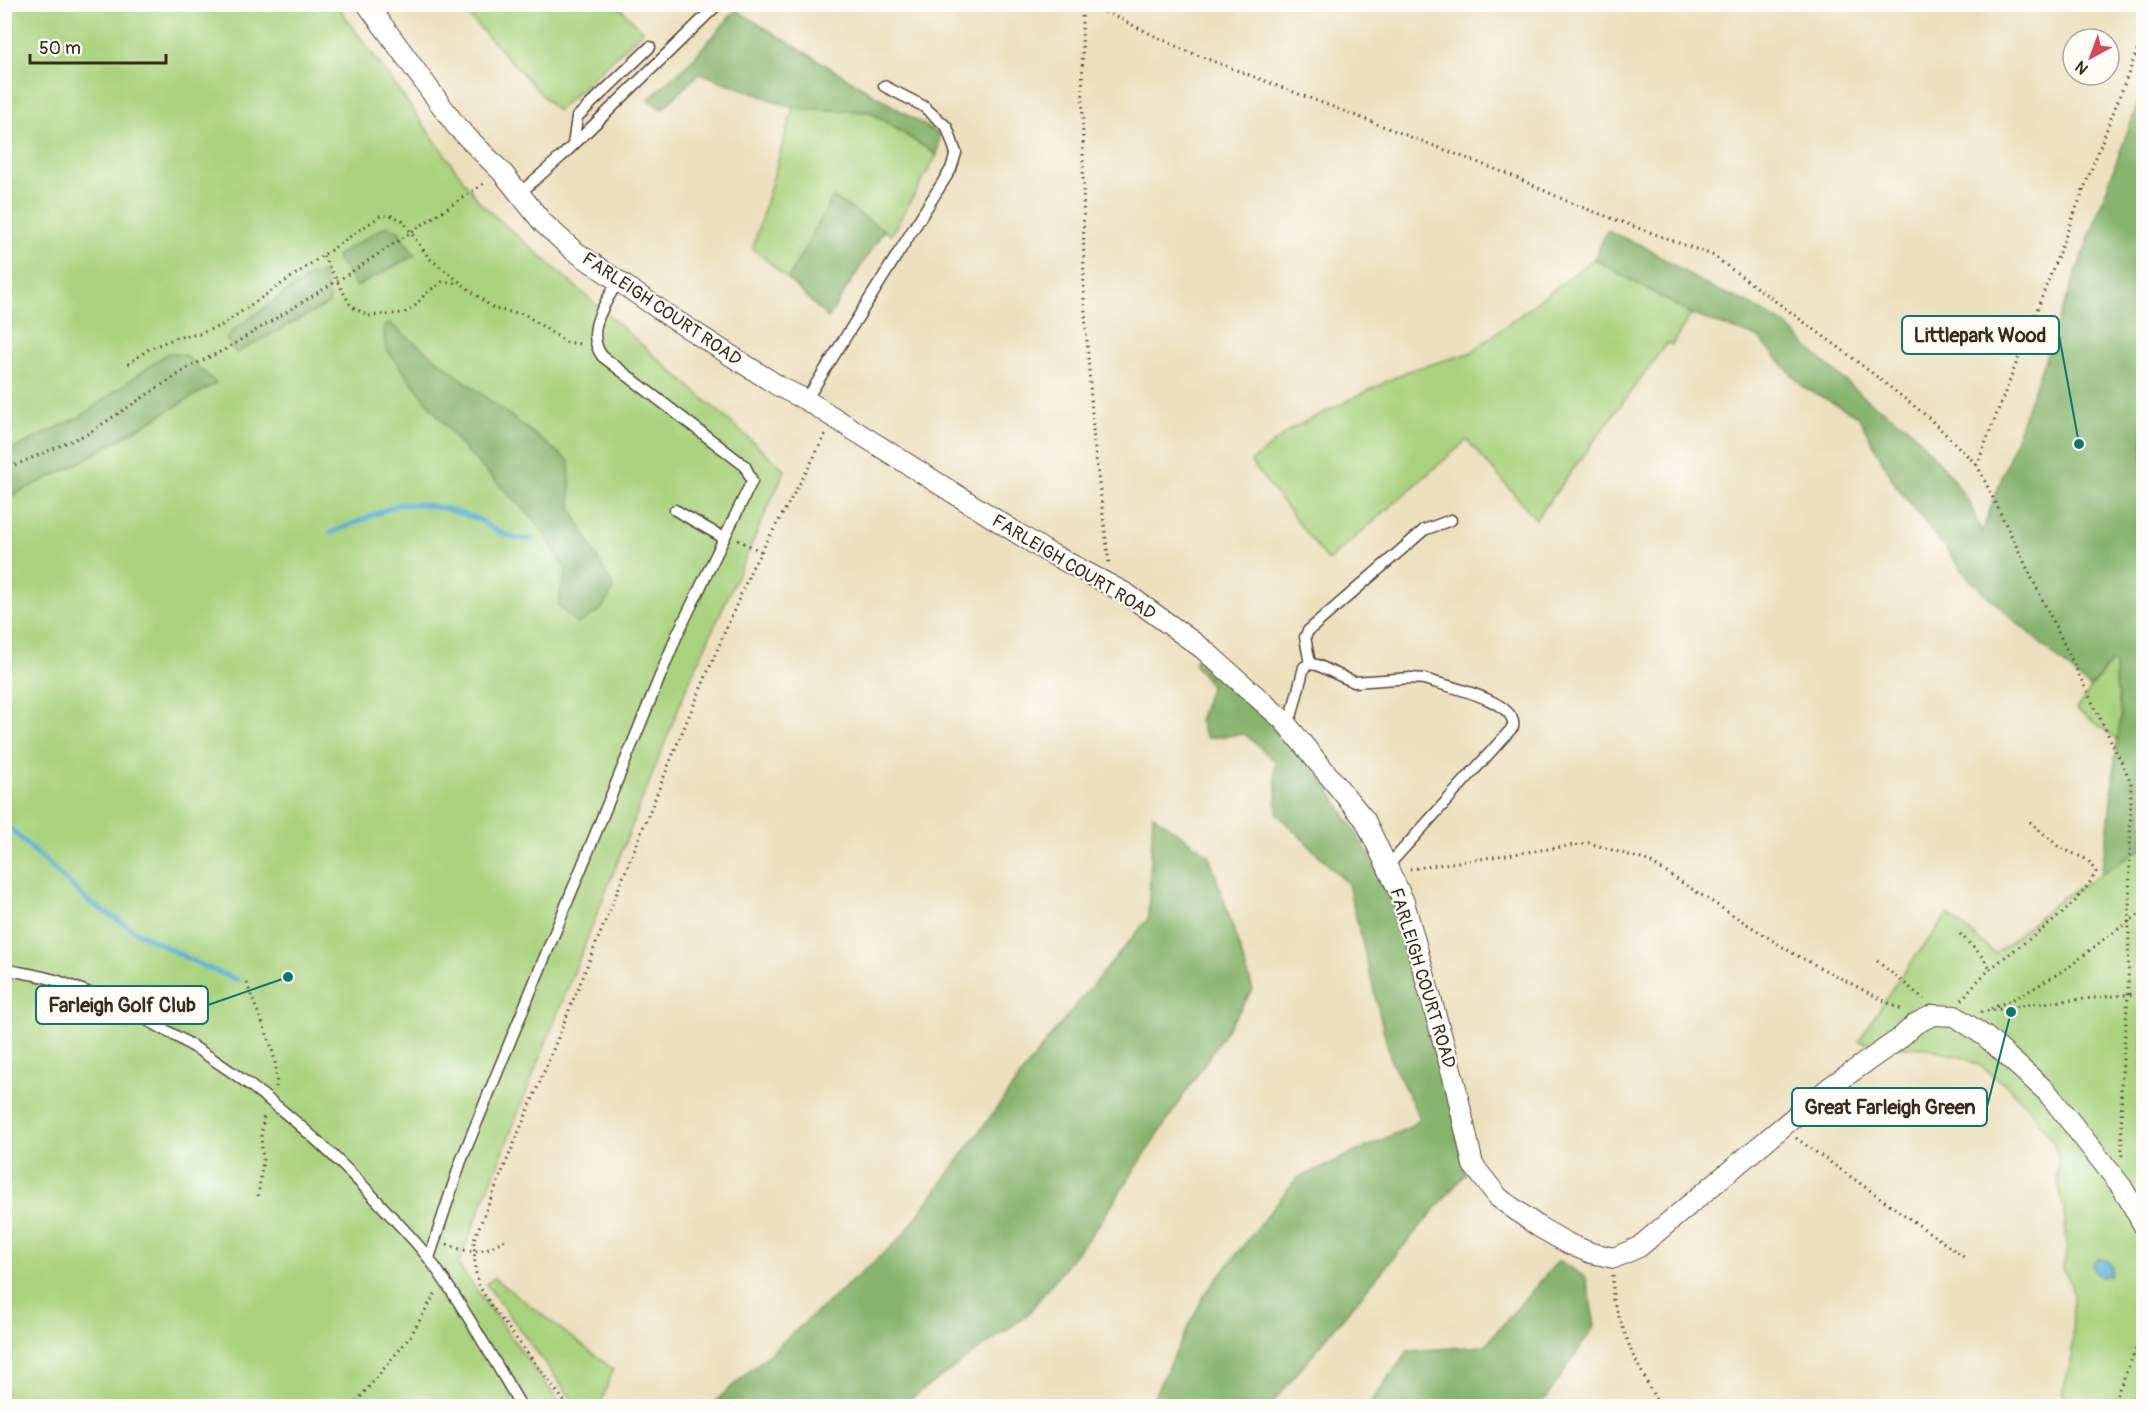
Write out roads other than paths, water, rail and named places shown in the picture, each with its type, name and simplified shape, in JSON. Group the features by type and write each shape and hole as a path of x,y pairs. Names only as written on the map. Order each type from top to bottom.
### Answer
{"street":[{"name":"FARLEIGH COURT ROAD","path":"367,4 457,127 502,172 543,223 573,250 760,374 806,400 1044,550 1127,594 1203,649 1287,725 1365,820 1389,870 1407,913 1455,1084 1473,1165 1499,1198 1539,1227 1569,1244 1591,1253 1614,1258 1639,1248 1830,1088 1899,1039 1915,1024 1928,1018 1955,1016 1986,1037 2047,1092 2122,1187 2144,1226"}],"lane":[{"path":"520,193 573,145 718,4"},
{"path":"573,145 577,117 650,47"},
{"path":"806,400 951,170 956,153 947,127 922,106 884,86"},
{"path":"429,1258 461,1161 672,645 752,481 745,466 602,356 595,346 596,324 618,280"},
{"path":"675,510 725,536"},
{"path":"1310,663 1305,637 1308,631 1424,531 1451,520"},
{"path":"1287,725 1304,668 1310,663"},
{"path":"1310,663 1354,682 1424,679 1500,705 1514,720 1513,727 1389,870"},
{"path":"4,969 56,980 129,1009 188,1042 272,1101 361,1183 429,1258 478,1333 521,1407"}],"water":[{"path":"2098,1259 2108,1261 2112,1267 2110,1276 2100,1277 2094,1271 2093,1263"}],"waterway":[{"path":"331,533 397,505 419,504 447,509 478,519 516,539 532,539"},
{"path":"4,823 89,902 137,932 203,966 238,980"}],"place":[{"name":"Littlepark Wood","path":"2079,444"},
{"name":"Farleigh Golf Club","path":"288,977"},
{"name":"Great Farleigh Green","path":"2011,1012"}]}
